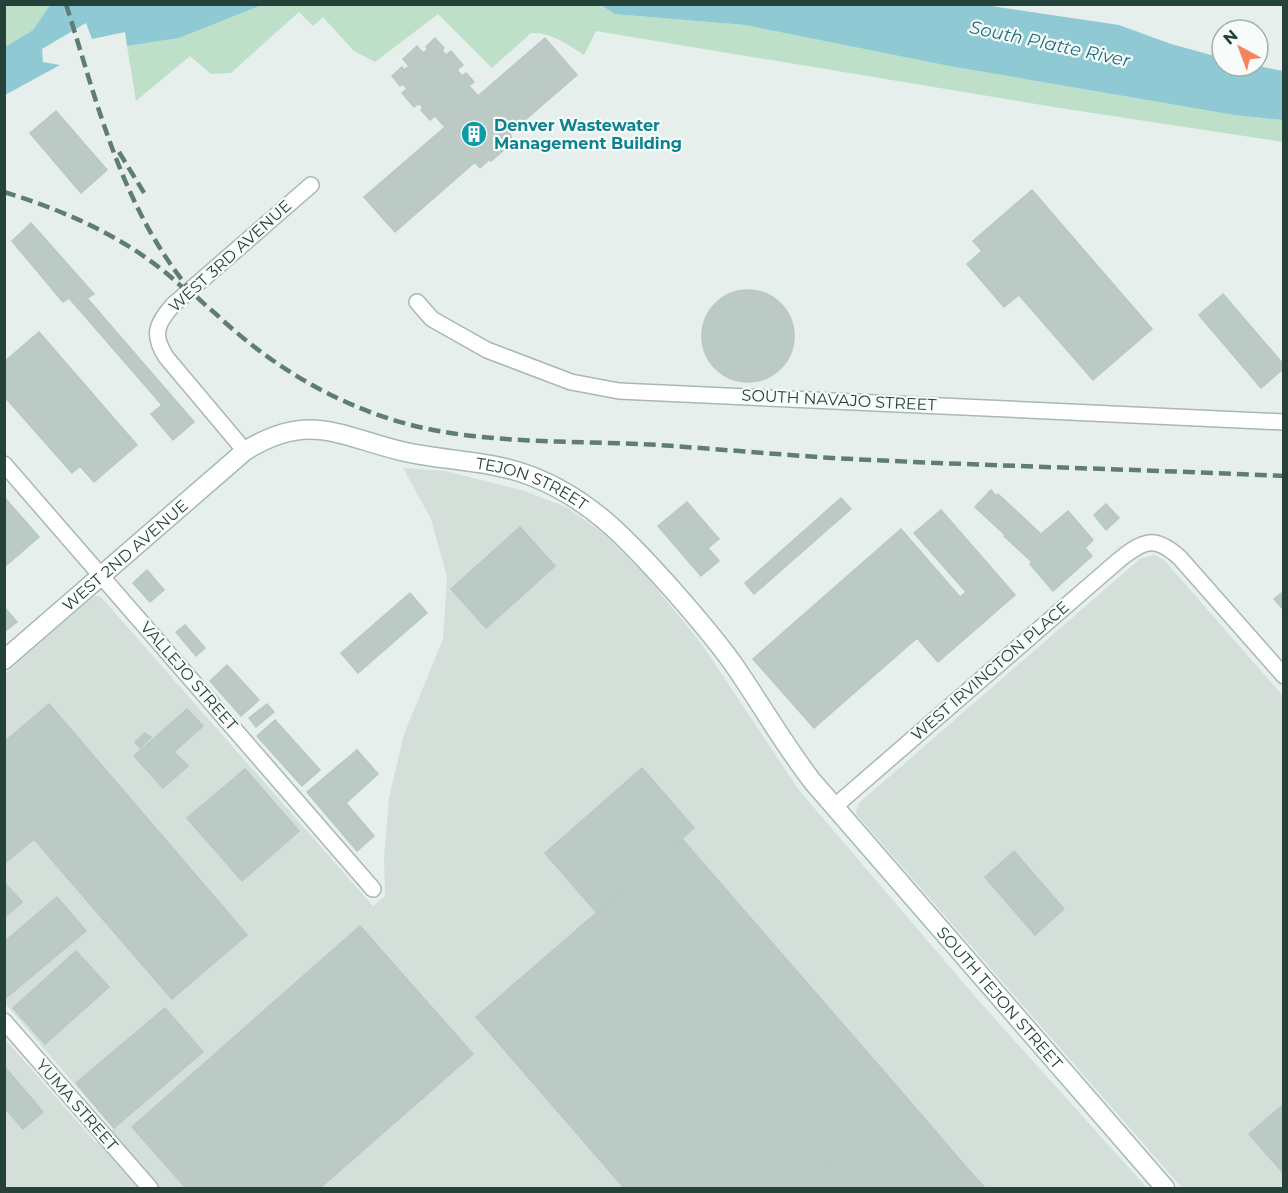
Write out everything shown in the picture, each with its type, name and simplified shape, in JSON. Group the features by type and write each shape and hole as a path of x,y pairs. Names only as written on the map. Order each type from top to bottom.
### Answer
{"street":[{"name":"WEST 3RD AVENUE","path":"245,451 166,357 157,339 157,332 164,315 173,305 311,185"},
{"name":"SOUTH NAVAJO STREET","path":"417,302 432,319 487,350 571,382 619,391 1284,422"},
{"name":"TEJON STREET","path":"245,451 278,434 306,428 321,429 343,433 401,451 512,470 545,481 574,497 602,516 624,536 706,628 740,674 797,761 834,807"},
{"name":"WEST 2ND AVENUE","path":"4,660 245,451"},
{"name":"VALLEJO STREET","path":"4,464 373,888"},
{"name":"WEST IRVINGTON PLACE","path":"834,807 1119,560 1140,545 1150,542 1165,546 1180,558 1284,676"},
{"name":"SOUTH TEJON STREET","path":"834,807 1165,1188"},
{"name":"YUMA STREET","path":"4,1021 150,1188"}],"shaded area":[{"path":"403,468 445,471 525,491 568,508 604,534 648,578 701,643 798,789 979,1001 1147,1188 5,1188 4,1038 96,1143 113,1129 5,1003 5,674 94,596 100,596 373,906 385,896 384,859 389,798 404,734 443,639 447,577 431,519"},
{"path":"1155,555 1164,560 1283,696 1283,1188 1182,1188 857,815 856,811 859,803 1141,558"}],"green space":[{"path":"5,5 50,5 33,30 5,47"},
{"path":"262,5 600,5 614,14 745,25 949,66 1234,115 1283,120 1283,142 1060,108 596,31 584,55 545,34 531,33 492,68 438,14 375,62 354,51 323,17 313,26 299,12 231,73 211,74 190,56 136,101 127,46 179,38"}],"water":[{"path":"50,5 262,5 179,38 127,46 125,32 92,39 86,23 42,49 43,62 60,65 5,95 5,47 33,30"},
{"name":"South Platte River","path":"601,5 984,5 1119,25 1171,44 1210,55 1210,78 1270,78 1270,68 1283,71 1283,120 1234,115 949,66 745,25 614,14"}],"building":[{"name":"Denver Wastewater Management Building","path":"435,38 444,48 442,51 446,55 451,51 463,65 457,70 462,76 466,73 474,82 469,86 478,96 545,38 577,75 510,133 512,139 504,146 506,148 491,161 490,159 480,168 475,162 395,232 364,197 445,127 435,116 430,120 421,110 423,108 419,103 414,107 402,93 407,89 403,84 400,86 392,76 402,67 404,70 409,66 403,59 417,46 423,53"},
{"path":"56,111 107,170 81,193 30,133"},
{"path":"1032,190 1152,329 1093,380 1019,295 1004,307 967,264 982,251 973,241"},
{"path":"31,223 94,294 87,298 194,422 173,440 151,414 162,405 69,298 63,302 12,241"},
{"path":"748,290 766,293 781,303 791,318 794,336 791,354 781,369 766,379 748,382 730,379 715,369 705,354 702,336 705,318 715,303 730,293"},
{"path":"1223,294 1284,365 1284,368 1261,388 1199,315"},
{"path":"39,332 137,445 94,482 80,466 72,473 4,396 4,362"},
{"path":"991,490 1041,534 1068,511 1093,540 1085,548 1092,556 1053,591 1030,564 1032,562 1004,536 1006,532 1004,534 975,507"},
{"path":"4,497 39,537 4,567"},
{"path":"841,498 851,509 754,594 745,583"},
{"path":"687,502 719,539 708,548 719,561 701,576 658,526"},
{"path":"1106,504 1119,518 1106,530 1094,515"},
{"path":"941,510 1015,595 938,662 917,638 814,728 753,659 901,529 960,597 966,592 914,533"},
{"path":"520,527 555,566 486,628 451,589"},
{"path":"147,570 164,590 150,602 133,583"},
{"path":"1284,591 1284,610 1274,599"},
{"path":"410,593 427,613 358,673 341,653"},
{"path":"4,607 17,622 4,632"},
{"path":"185,625 205,648 196,656 176,632"},
{"path":"227,665 259,700 241,716 210,681"},
{"path":"49,704 176,852 101,917 34,839 4,864 4,742"},
{"path":"267,704 274,712 256,727 249,718"},
{"path":"187,709 203,726 174,752 188,766 163,788 134,756"},
{"path":"275,720 320,770 302,786 257,736"},
{"path":"145,733 151,737 140,748 135,742"},
{"path":"357,750 378,774 346,803 374,836 357,851 307,792"},
{"path":"642,768 694,828 597,913 545,853"},
{"path":"245,769 299,831 242,881 187,818"},
{"path":"682,839 906,1097 800,1188 624,1188 476,1017"},
{"path":"1014,851 1064,909 1035,935 985,877"},
{"path":"176,852 247,935 172,999 101,917"},
{"path":"4,882 22,902 4,918"},
{"path":"57,897 86,931 7,997 4,994 4,942"},
{"path":"360,926 473,1054 320,1188 186,1188 132,1127"},
{"path":"76,951 109,987 45,1044 13,1008"},
{"path":"165,1008 203,1052 114,1128 76,1083"},
{"path":"4,1066 43,1112 23,1129 4,1107"},
{"path":"906,1097 967,1168 944,1188 800,1188"},
{"path":"1284,1104 1284,1174 1249,1134"},
{"path":"967,1168 985,1188 944,1188"}],"railway":[{"path":"66,4 114,153 146,224 166,258 196,297 238,334 307,382 357,407 411,425 503,439 658,445 888,461 1284,476"},
{"path":"119,152 146,196"},
{"path":"4,192 76,218 99,229 142,255 182,287"}],"place":[{"name":"Denver Wastewater Management Building","path":"474,134"}]}
